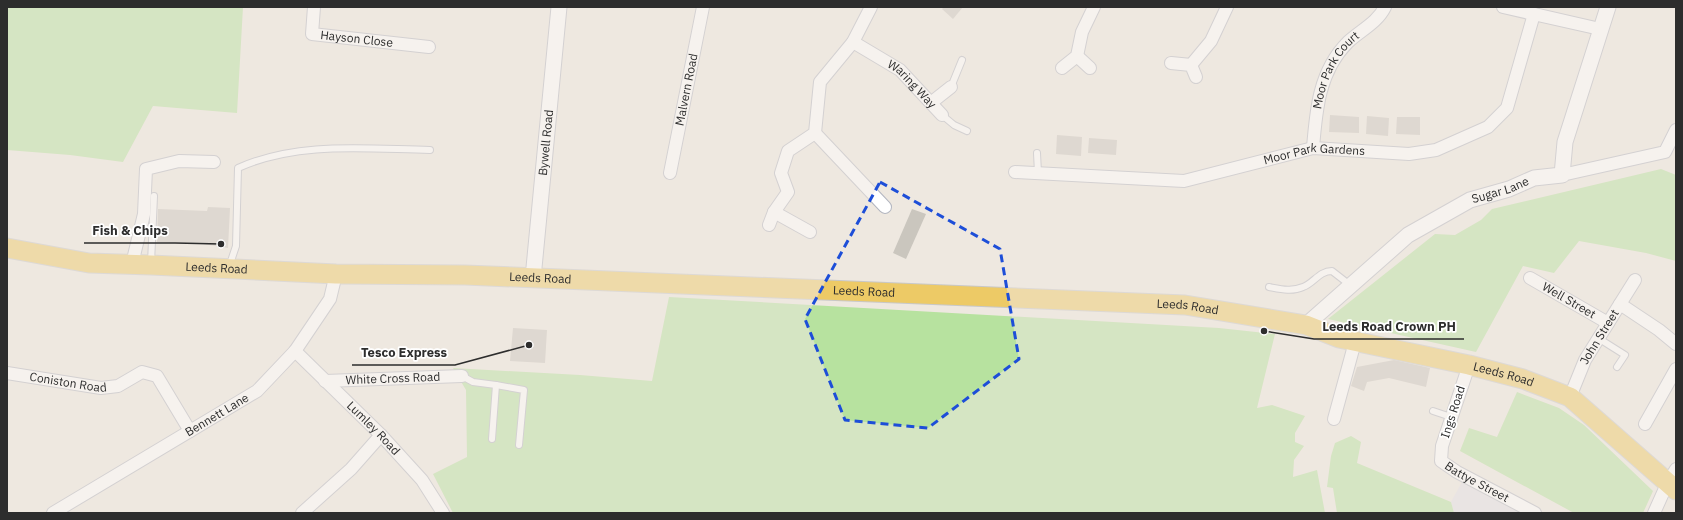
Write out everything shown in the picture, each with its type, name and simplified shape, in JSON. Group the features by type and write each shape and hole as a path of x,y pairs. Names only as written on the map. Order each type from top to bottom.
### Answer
{"main road":[{"name":"Leeds Road","path":"7,248 89,263 151,264 336,274 465,275 1185,305 1306,325 1339,338 1355,342 1469,365 1523,379 1570,397 1673,481"}],"street":[{"name":"Hayson Close","path":"314,7 312,34 429,47"},
{"name":"Bywell Road","path":"533,278 559,7"},
{"name":"Malvern Road","path":"670,173 703,7"},
{"path":"870,7 853,42 820,82 815,133 885,207"},
{"path":"1062,68 1077,56 1082,32 1094,7"},
{"path":"1191,65 1211,41 1227,7"},
{"name":"Moor Park Court","path":"1313,148 1317,101 1328,69 1347,43 1380,17 1385,7"},
{"path":"1503,7 1600,29"},
{"path":"1608,7 1565,142 1562,175 1665,152 1676,130"},
{"name":"Moor Park Gardens","path":"1015,172 1184,181 1313,148 1409,154 1436,150 1488,127 1507,108 1534,14"},
{"name":"Waring Way","path":"853,42 900,70 932,102 942,115"},
{"path":"1077,56 1090,68"},
{"path":"1171,63 1191,65"},
{"path":"1191,65 1196,77"},
{"path":"932,102 951,88"},
{"path":"769,225 774,212 788,192 781,173 788,151 815,133"},
{"path":"132,264 144,214 146,169 179,161 214,162"},
{"name":"Sugar Lane","path":"1306,325 1408,235 1470,200 1509,189 1534,178 1562,175"},
{"path":"774,212 810,232"},
{"name":"Bennett Lane","path":"53,513 256,392 295,351 330,300 336,274"},
{"name":"Well Street","path":"1530,278 1608,323"},
{"name":"John Street","path":"1570,397 1585,360 1635,280"},
{"path":"1620,304 1660,330 1676,344"},
{"path":"1334,419 1355,342"},
{"name":"Lumley Road","path":"295,351 381,435 422,480 443,513"},
{"name":"Ings Road","path":"1441,461 1442,446 1469,365"},
{"path":"1645,424 1676,369"},
{"name":"Coniston Road","path":"7,373 101,388 118,386 142,372 157,376 190,431"},
{"name":"White Cross Road","path":"325,381 462,376"},
{"path":"302,513 351,469 381,435"},
{"name":"Battye Street","path":"1441,461 1457,472 1535,513"},
{"path":"1654,513 1673,481"}],"lane":[{"path":"951,88 962,60"},
{"name":"Waring Way","path":"942,115 967,131"},
{"path":"228,269 236,246 238,168 268,156 321,148 430,150"},
{"path":"1037,153 1038,173"},
{"path":"151,264 154,196"},
{"path":"1269,287 1296,289 1304,287 1325,271 1332,271 1352,286"},
{"path":"1598,338 1625,355 1617,367"},
{"path":"462,376 473,382 524,390 519,445"},
{"path":"492,439 496,385"},
{"path":"1433,411 1452,417"}],"highlighted area":[{"path":"880,182 1000,249 1019,359 928,428 845,420 805,319"}],"shaded area":[{"path":"1462,482 1521,513 1454,513 1451,502"}],"green space":[{"path":"7,7 243,7 237,113 153,106 123,162 70,155 7,150"},
{"path":"1661,169 1676,175 1676,261 1646,253 1579,241 1554,273 1523,266 1476,352 1328,319 1435,234 1455,235 1481,220 1492,209"},
{"path":"669,297 1219,328 1275,334 1257,408 1272,405 1305,416 1295,433 1295,442 1304,446 1294,460 1293,477 1317,470 1325,513 453,513 433,474 467,457 466,390 453,368 580,375 652,381"},
{"path":"1517,392 1559,408 1584,425 1653,491 1643,513 1574,513 1460,451 1469,428 1497,437"},
{"path":"1351,436 1361,442 1357,463 1451,502 1454,513 1337,513 1333,488 1327,487 1331,456 1335,443"}],"building":[{"path":"944,7 963,7 953,19 942,9"},
{"path":"1330,115 1359,117 1359,133 1329,132"},
{"path":"1367,116 1389,118 1388,136 1366,134"},
{"path":"1397,117 1420,117 1420,135 1396,134"},
{"path":"1057,135 1082,137 1081,156 1056,154"},
{"path":"1089,138 1117,140 1116,155 1088,153"},
{"path":"208,207 230,208 228,248 203,244 157,242 158,209 207,211"},
{"path":"912,209 926,214 906,259 893,253"},
{"path":"513,328 547,330 545,363 510,361"},
{"path":"1394,360 1430,368 1426,387 1389,378 1367,382 1364,391 1351,386 1357,367"}],"place":[{"name":"Fish & Chips","path":"221,244"},
{"name":"Leeds Road Crown PH","path":"1264,331"},
{"name":"Tesco Express","path":"529,345"}]}
